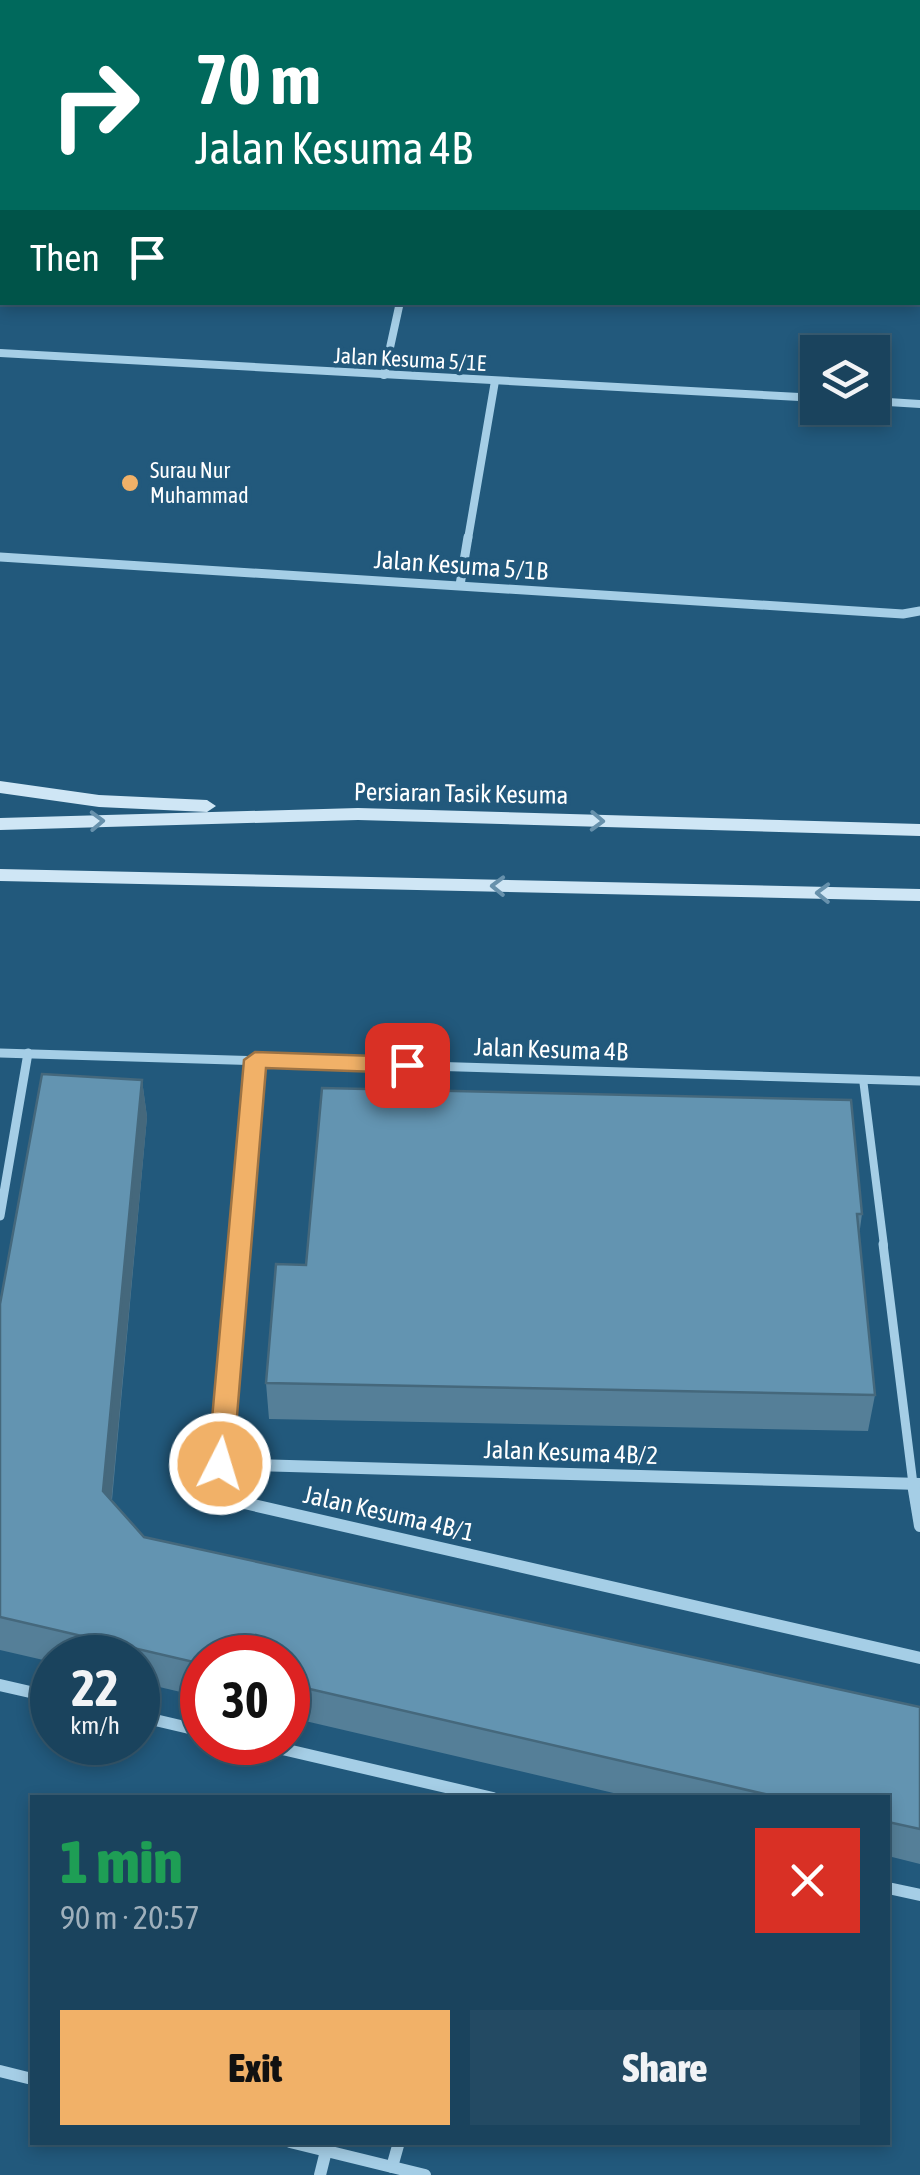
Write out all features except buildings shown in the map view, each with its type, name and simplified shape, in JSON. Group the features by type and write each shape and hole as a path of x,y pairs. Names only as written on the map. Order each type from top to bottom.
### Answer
{"street":[{"path":"384,375 399,305"},
{"name":"Jalan Kesuma 5/1E","path":"0,354 800,397"},
{"path":"460,585 495,381"},
{"path":"890,403 920,404"},
{"name":"Jalan Kesuma 5/1B","path":"0,557 903,614 920,611"},
{"path":"0,787 100,801 358,814"},
{"name":"Persiaran Tasik Kesuma","path":"0,824 358,814 920,830"},
{"path":"0,875 920,895"},
{"name":"Jalan Kesuma 4B","path":"0,1052 920,1080"},
{"path":"0,1216 28,1054"},
{"name":"Jalan Kesuma 4B/1","path":"255,1060 218,1497 920,1658"},
{"name":"Jalan Kesuma 4B/2","path":"220,1464 916,1484"},
{"path":"916,1484 920,1526"},
{"path":"0,1685 30,1692"},
{"path":"310,1755 481,1795"},
{"path":"890,1888 920,1895"},
{"path":"0,2071 30,2078"},
{"path":"302,2145 425,2175"},
{"path":"392,2167 398,2145"},
{"path":"320,2175 326,2151"}],"lane":[{"path":"862,1079 916,1484"}],"place":[{"name":"Surau Nur Muhammad","path":"130,483"}],"route":[{"path":"220,1464 255,1060 407,1065"}]}
